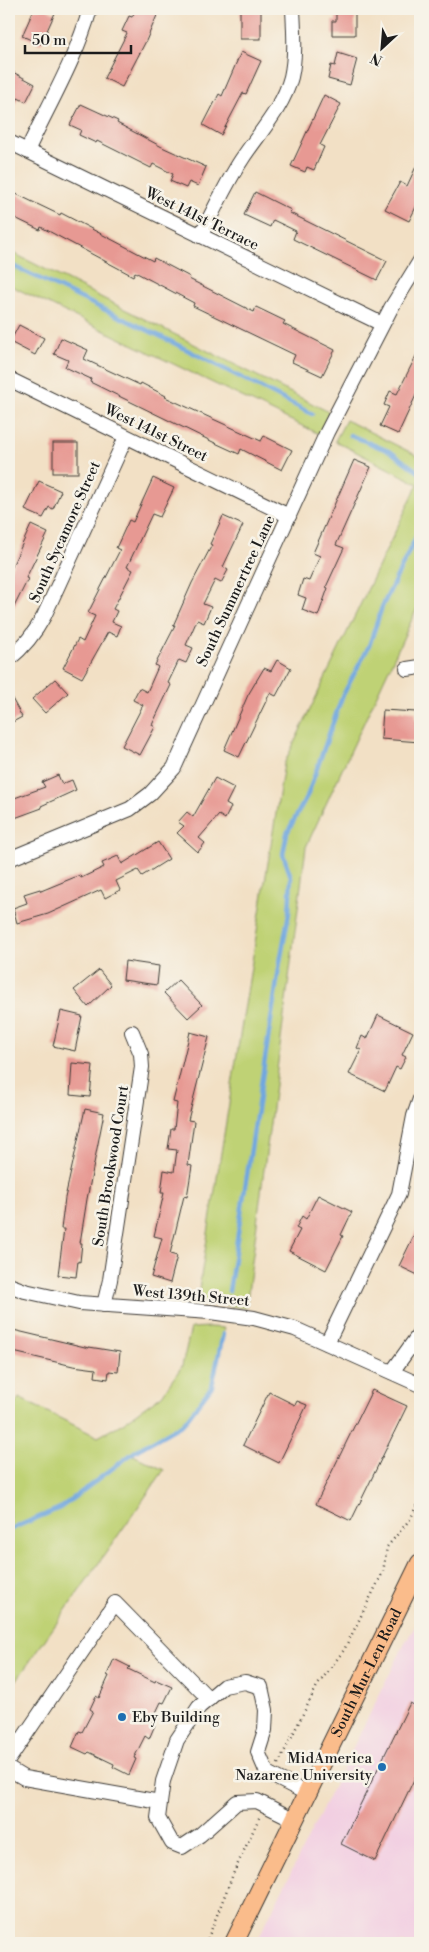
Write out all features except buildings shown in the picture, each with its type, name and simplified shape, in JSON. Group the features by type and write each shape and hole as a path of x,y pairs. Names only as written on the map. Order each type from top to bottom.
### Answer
{"main road":[{"name":"South Mur-Len Road","path":"234,1943 420,1563"}],"street":[{"path":"27,151 70,62 90,9"},
{"path":"200,236 241,161 275,112 286,90 291,77 295,42 292,9"},
{"name":"West 141st Terrace","path":"9,142 382,324"},
{"name":"South Summertree Lane","path":"9,859 130,808 150,794 174,768 327,432 382,324 420,261"},
{"name":"West 141st Street","path":"9,379 288,516"},
{"name":"South Sycamore Street","path":"9,659 20,650 44,616 126,437"},
{"name":"South Brookwood Court","path":"104,1306 110,1280 142,1067 141,1054 132,1032"},
{"path":"327,1343 399,1194 420,1099"},
{"name":"West 139th Street","path":"9,1285 61,1300 104,1306 210,1312 254,1318 295,1329 420,1384"},
{"path":"392,1372 420,1333"},
{"path":"9,1759 115,1603 209,1699"},
{"path":"295,1820 257,1801 237,1802 200,1835 182,1847 172,1843 158,1818 162,1781 177,1740 199,1707 224,1686 245,1682 261,1687 266,1710 265,1730 258,1752 267,1773 308,1794"},
{"path":"9,1769 24,1778 160,1802"}],"path":[{"path":"272,1776 318,1686 344,1650 383,1572 387,1547 411,1518 420,1497"},
{"path":"206,1943 234,1872 260,1815 263,1803"}],"shaded area":[{"name":"MidAmerica Nazarene University","path":"420,1618 420,1943 256,1943 405,1643"}],"green space":[{"path":"9,251 329,412 319,434 9,285"},
{"path":"346,420 420,457 420,602 306,847 246,1308 197,1301 284,764 418,484 335,441"},
{"path":"191,1328 224,1328 212,1386 183,1424 131,1454 164,1470 9,1691 9,1414 19,1398 98,1437 123,1423 162,1395 182,1366"}],"waterway":[{"path":"9,264 168,340 312,414"},
{"path":"350,435 391,452 420,473"},
{"path":"229,1291 289,913 291,877 283,854 287,833 308,794 342,697 369,646 382,607 420,529"},
{"path":"9,1530 60,1508 137,1450 183,1424 212,1386 223,1334"}],"place":[{"name":"Eby Building","path":"122,1717"},
{"name":"MidAmerica Nazarene University","path":"382,1767"}]}
